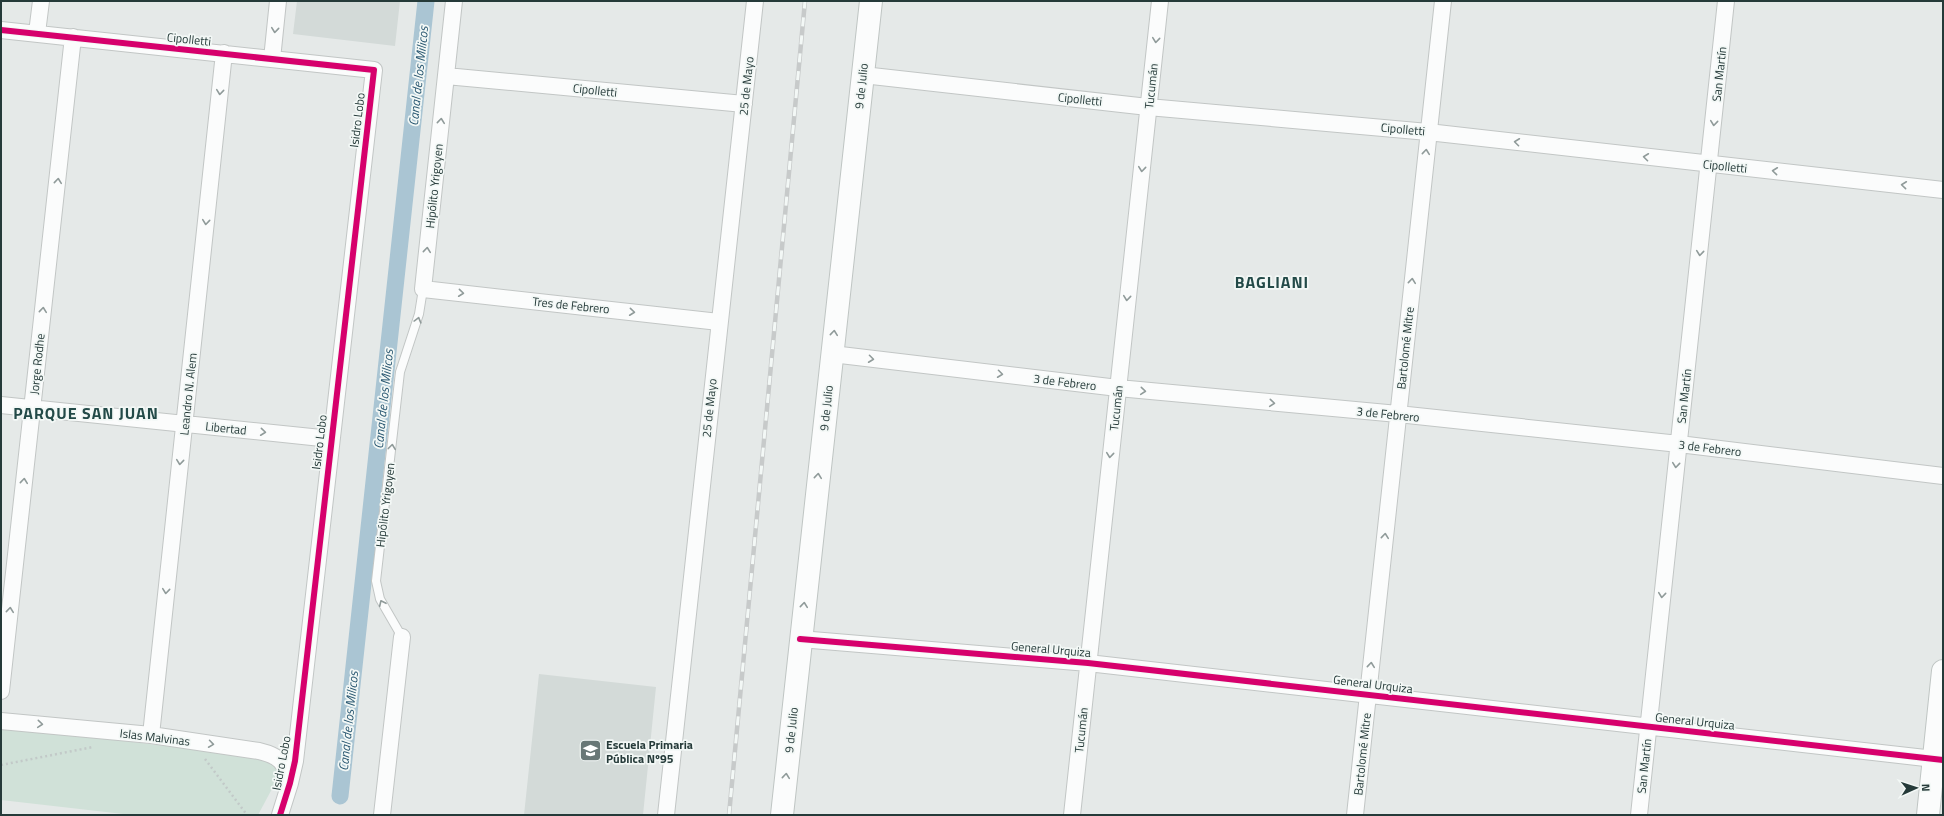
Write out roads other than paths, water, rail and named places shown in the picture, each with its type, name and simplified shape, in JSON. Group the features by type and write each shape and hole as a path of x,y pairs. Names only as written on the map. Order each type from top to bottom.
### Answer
{"street":[{"path":"37,33 41,1"},
{"path":"272,59 278,1"},
{"name":"Hipólito Yrigoyen","path":"423,289 454,1"},
{"name":"25 de Mayo","path":"666,815 755,1"},
{"name":"9 de Julio","path":"782,815 800,639 871,1"},
{"name":"Tucumán","path":"1072,815 1160,1"},
{"name":"Bartolomé Mitre","path":"1355,815 1443,1"},
{"name":"San Martín","path":"1638,815 1710,164 1726,1"},
{"name":"Cipolletti","path":"1,30 374,70"},
{"name":"Jorge Rodhe","path":"1,691 73,37"},
{"name":"Leandro N. Alem","path":"151,735 224,54"},
{"name":"Isidro Lobo","path":"280,815 295,761 374,70"},
{"name":"Cipolletti","path":"862,75 1148,107 1428,132 1943,190"},
{"name":"Cipolletti","path":"446,76 744,104"},
{"name":"Tres de Febrero","path":"423,289 719,322"},
{"name":"3 de Febrero","path":"832,354 1118,388 1398,414 1678,444 1943,476"},
{"name":"Libertad","path":"1,405 331,439"},
{"name":"Hipólito Yrigoyen","path":"382,815 402,637"},
{"name":"General Urquiza","path":"800,639 1088,662 1939,760"},
{"path":"1928,815 1939,760 1943,671"},
{"name":"Islas Malvinas","path":"1,721 151,735 259,750 271,754 287,767 290,783"}],"lane":[{"name":"Hipólito Yrigoyen","path":"402,637 380,599 376,581 400,372 419,314 423,289"}],"waterway":[{"name":"Canal de los Milicos","path":"340,796 426,1"}],"railway":[{"path":"729,815 805,1"}],"place":[{"name":"Escuela Primaria Pública Nº95","path":"590,751"}],"district":[{"name":"BAGLIANI","path":"1272,282"},
{"name":"PARQUE SAN JUAN","path":"86,413"}]}
